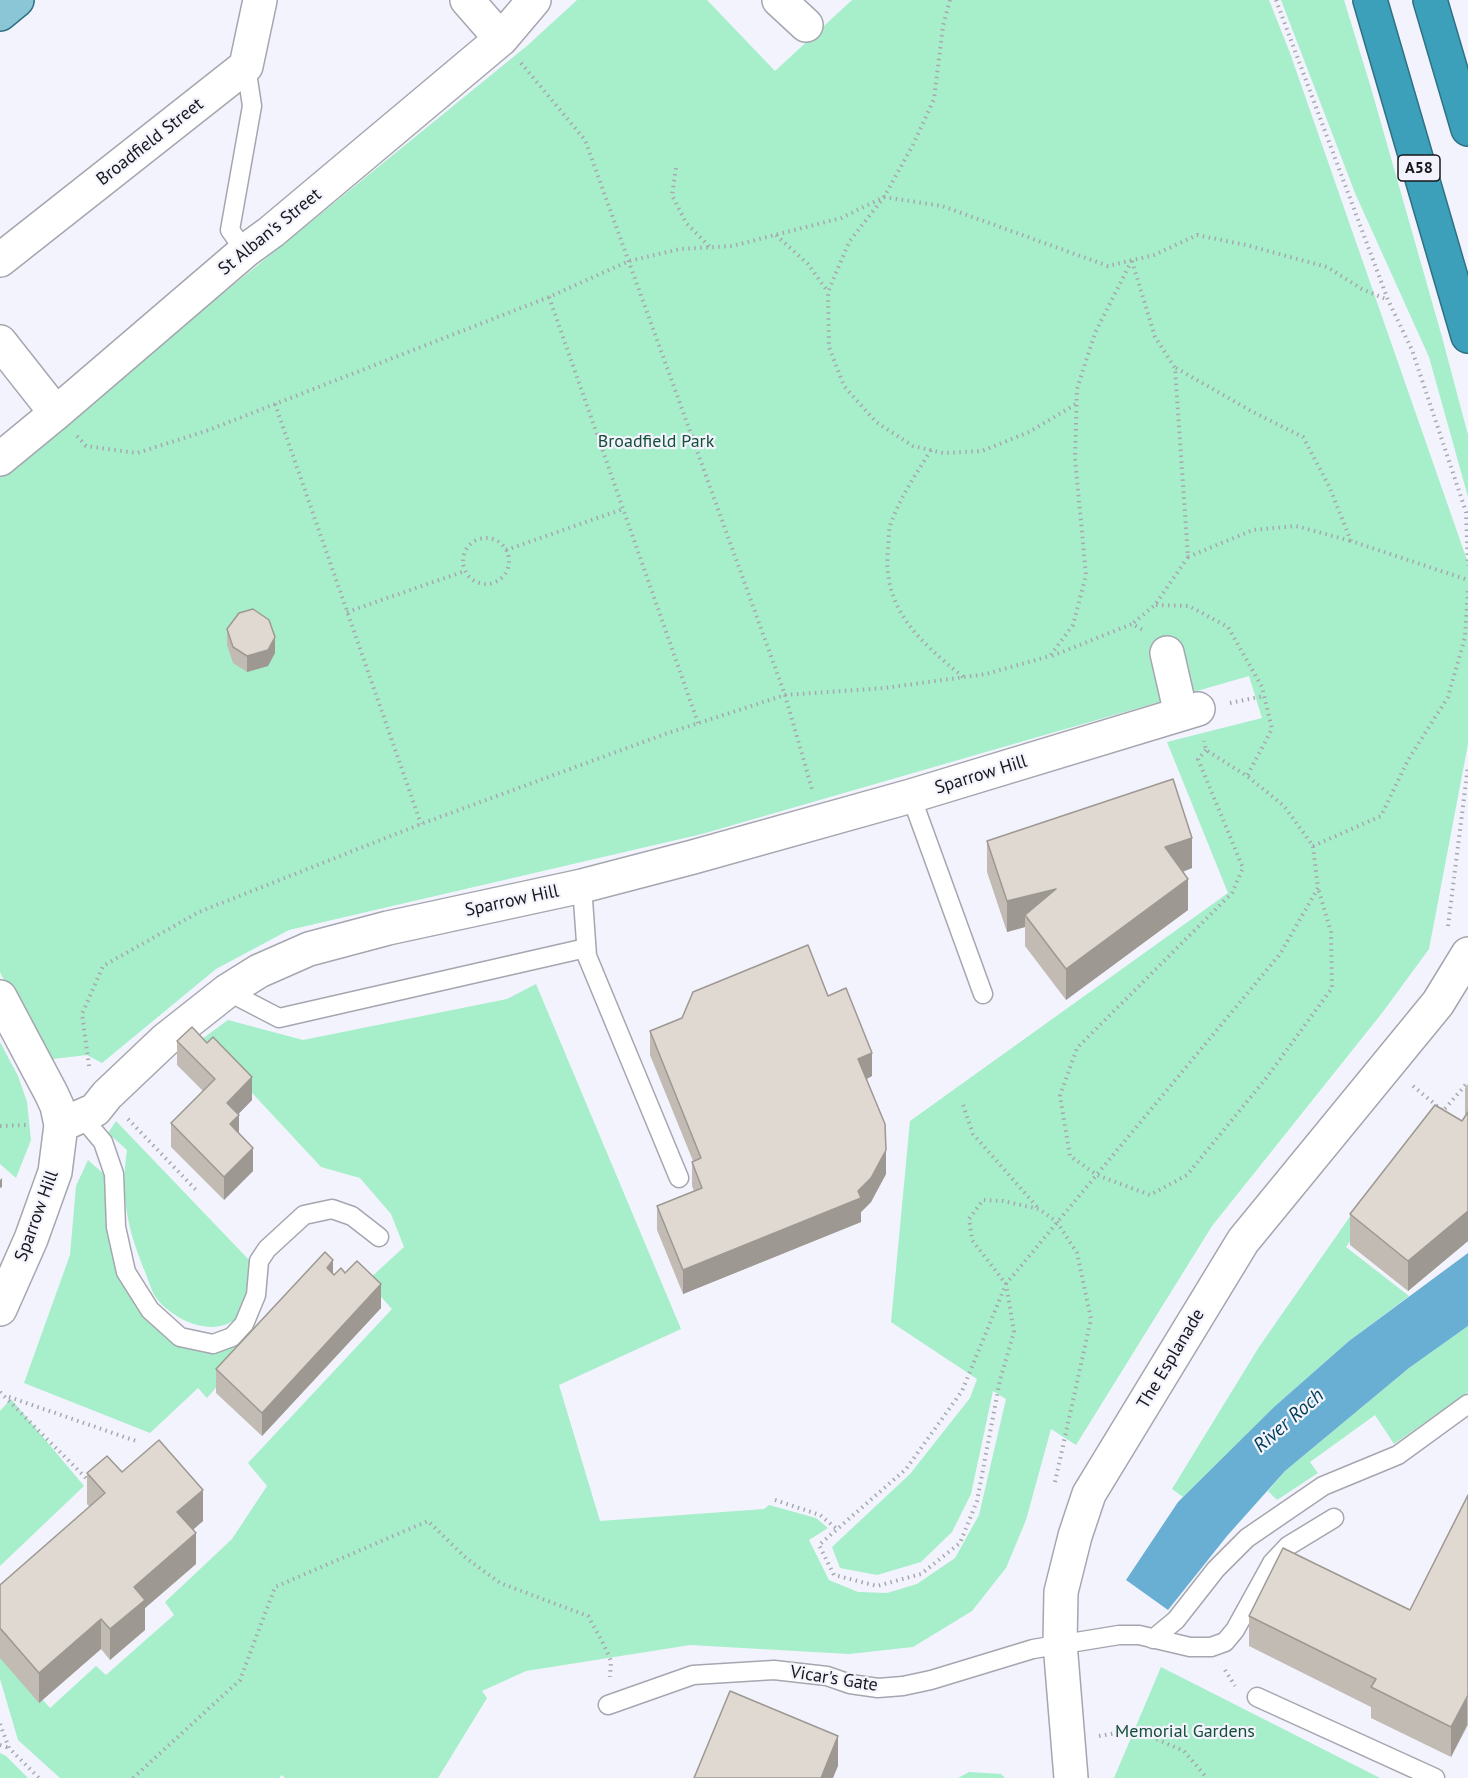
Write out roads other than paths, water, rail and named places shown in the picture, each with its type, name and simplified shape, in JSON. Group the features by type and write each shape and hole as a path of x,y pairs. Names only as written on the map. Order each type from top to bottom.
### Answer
{"highway":[{"name":"A58","path":"1370,0 1468,336"},
{"path":"1430,0 1468,129"}],"main road":[{"path":"0,14 17,0"}],"street":[{"path":"246,66 260,0"},
{"path":"467,0 501,39"},
{"name":"St Alban's Street","path":"0,459 245,250 271,232 501,39 534,0"},
{"path":"779,0 806,25"},
{"name":"Broadfield Street","path":"0,260 246,66"},
{"path":"0,342 56,413"},
{"name":"Sparrow Hill","path":"0,1309 31,1239 55,1172 86,1112 165,1040 227,991 259,971 309,949 388,928 582,886 911,796 1189,712 1167,653"},
{"name":"The Esplanade","path":"1438,1003 1457,945"},
{"name":"The Esplanade","path":"1071,1778 1060,1643 1061,1592 1075,1536 1089,1494 1243,1241 1438,1003 1468,974"},
{"name":"The Esplanade","path":"1438,1003 1468,980"},
{"path":"0,997 57,1106 86,1112"}],"lane":[{"path":"245,250 231,230 252,106 246,66"},
{"path":"911,796 983,994"},
{"path":"582,886 587,956 679,1178"},
{"path":"227,991 279,1018 586,948"},
{"path":"86,1112 103,1142 114,1174 116,1227 126,1272 150,1310 180,1337 213,1344 232,1337 244,1324 256,1295 259,1261 267,1249 304,1215 332,1209 352,1216 378,1237"},
{"path":"1153,1639 1176,1620 1216,1569 1247,1538 1323,1486 1398,1455 1468,1404"},
{"name":"Vicar's Gate","path":"608,1705 693,1675 774,1670 827,1676 850,1684 878,1688 931,1680 1060,1643 1119,1635 1139,1635 1191,1647 1211,1647 1225,1642 1235,1630 1272,1563 1288,1546 1334,1518"},
{"path":"1257,1697 1435,1778"}],"water":[{"name":"River Roch","path":"1468,1253 1468,1326 1409,1368 1285,1471 1227,1536 1168,1610 1126,1580 1178,1502 1274,1407 1349,1341"}],"park label":[{"name":"Broadfield Park","path":"656,442"},
{"name":"Memorial Gardens","path":"1185,1732"}]}
